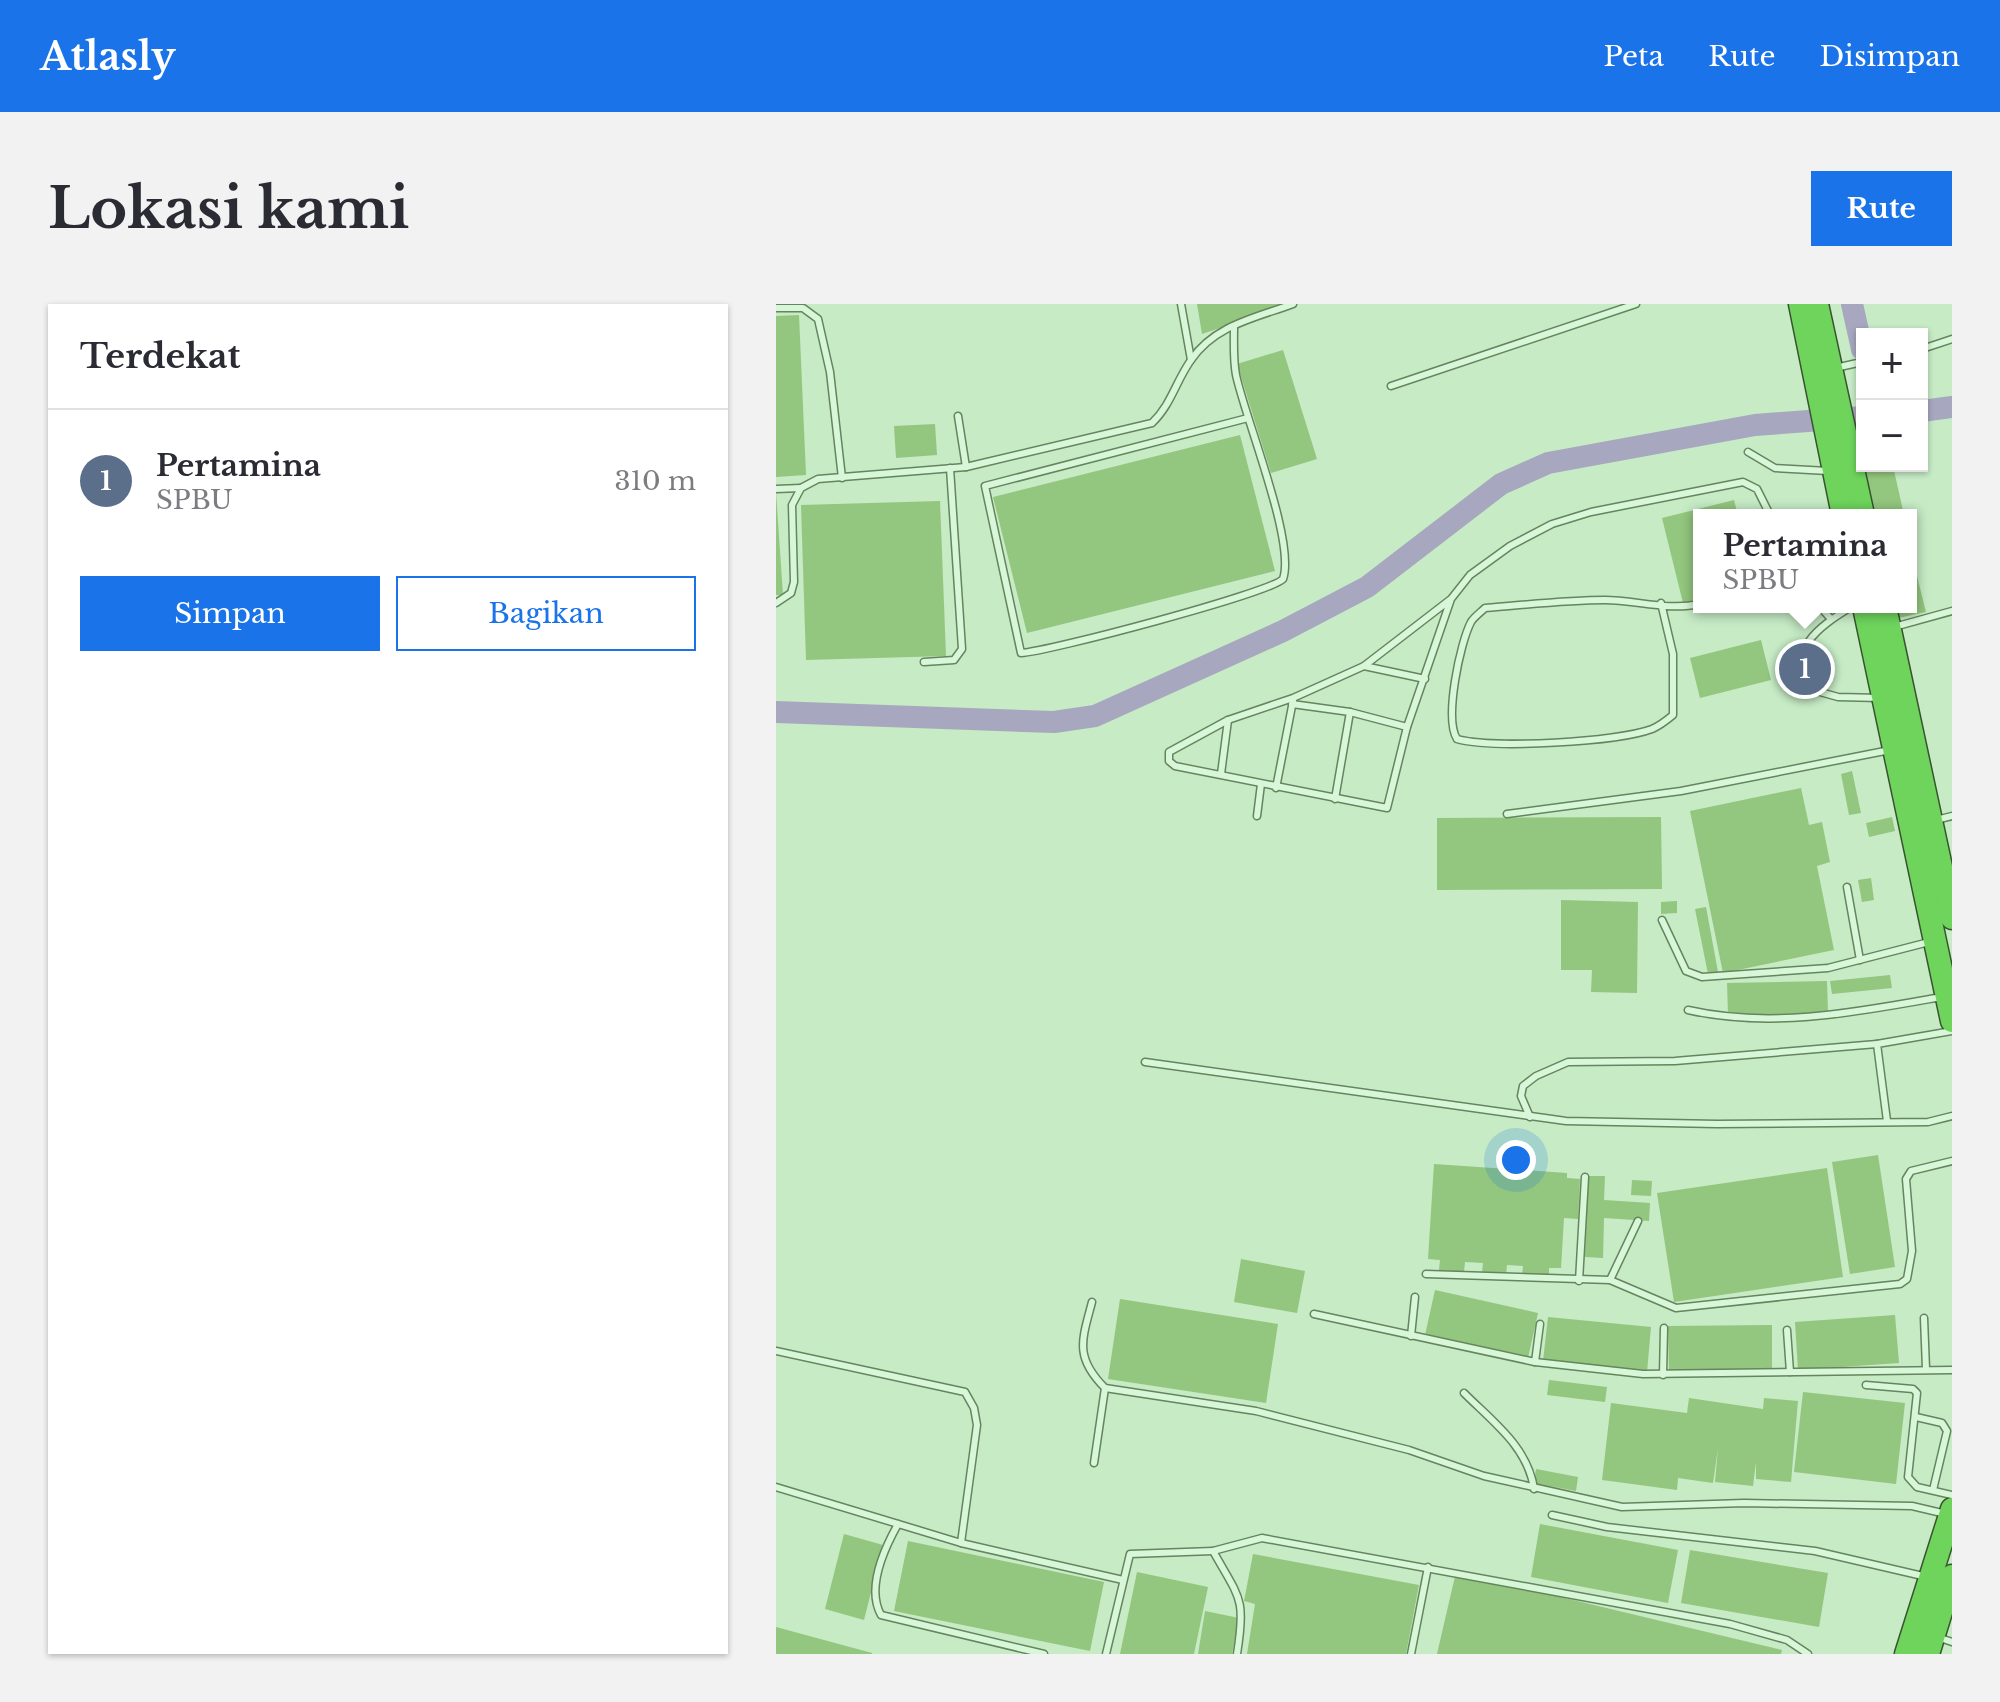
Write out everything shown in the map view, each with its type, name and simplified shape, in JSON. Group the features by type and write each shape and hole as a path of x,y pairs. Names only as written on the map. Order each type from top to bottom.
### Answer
{"highway":[{"path":"1800,304 1831,375"},
{"path":"1817,304 1831,375 1842,509"},
{"path":"1837,461 1860,509"},
{"path":"1882,623 1895,696 1895,749 1952,1021"},
{"path":"1895,696 1942,819 1952,918"},
{"path":"1938,1644 1941,1577 1952,1509"},
{"path":"1906,1654 1941,1577"}],"lane":[{"path":"1181,304 1191,360"},
{"path":"776,603 791,593 794,582 791,515 795,495 801,488 818,479 966,467 1152,423 1165,411 1191,360 1213,333 1293,304"},
{"path":"1391,386 1636,304"},
{"path":"776,308 803,308 818,319 830,372 842,478"},
{"path":"1234,326 1235,371 1260,447 1277,518 1285,571 1279,583 1238,598 1021,653 985,486 1248,418"},
{"path":"1928,347 1952,339"},
{"path":"1831,375 1856,365"},
{"path":"958,416 966,467"},
{"path":"1748,452 1775,468 1837,461"},
{"path":"924,662 954,660 962,649 950,468"},
{"path":"1451,599 1407,727 1387,808 1276,788 1175,766 1169,761 1169,752 1228,720 1293,701 1364,666 1451,599 1470,575 1510,546 1552,524 1591,512 1743,482 1757,489 1767,509"},
{"path":"776,489 801,488"},
{"path":"1661,603 1673,654 1673,715 1652,728 1618,735 1516,744 1474,744 1457,739 1451,731 1453,693 1471,622 1485,608 1605,600 1693,604"},
{"path":"1882,623 1952,611"},
{"path":"1826,613 1831,619"},
{"path":"1841,613 1806,642 1802,659 1804,677 1813,690 1838,697 1895,696"},
{"path":"1364,666 1425,679"},
{"path":"1293,701 1407,727"},
{"path":"1276,788 1293,701"},
{"path":"1335,799 1350,712"},
{"path":"1221,774 1228,720"},
{"path":"1507,814 1681,791 1895,749"},
{"path":"1257,816 1261,784"},
{"path":"1847,887 1860,960"},
{"path":"1662,920 1686,971 1702,977 1828,968 1936,940"},
{"path":"1688,1010 1725,1019 1830,1017 1947,996"},
{"path":"1530,1117 1521,1096 1523,1086 1536,1076 1568,1062 1675,1061 1877,1044 1952,1031"},
{"path":"1877,1044 1887,1121"},
{"path":"1145,1062 1530,1117 1717,1124 1928,1122 1952,1116"},
{"path":"1426,1274 1610,1280 1676,1308 1900,1284 1907,1279 1912,1251 1906,1179 1911,1171 1952,1161"},
{"path":"1579,1281 1585,1177"},
{"path":"1610,1280 1638,1221"},
{"path":"1411,1336 1415,1297"},
{"path":"1092,1302 1082,1350 1088,1371 1105,1388 1256,1411 1409,1450 1484,1476 1622,1507 1744,1503 1952,1509"},
{"path":"1314,1314 1535,1362 1663,1375 1952,1370"},
{"path":"1924,1318 1926,1369"},
{"path":"1535,1362 1540,1324"},
{"path":"1663,1375 1664,1328"},
{"path":"1787,1330 1790,1372"},
{"path":"776,1351 965,1392 974,1408 977,1425 961,1543"},
{"path":"1866,1385 1913,1389 1917,1393 1908,1477 1917,1487 1933,1490 1952,1509"},
{"path":"1094,1463 1105,1388"},
{"path":"1464,1393 1521,1451 1531,1467 1534,1489"},
{"path":"1916,1417 1942,1423 1947,1431 1933,1490"},
{"path":"776,1487 961,1543 1123,1580"},
{"path":"1552,1515 1607,1527 1815,1551 1941,1577"},
{"path":"898,1524 888,1542 874,1590 881,1615 1044,1654"},
{"path":"1106,1654 1126,1559 1136,1551 1213,1551 1262,1538 1730,1624 1787,1640 1808,1654"},
{"path":"1213,1551 1241,1602 1237,1654"},
{"path":"1411,1654 1428,1567"}],"building":[{"path":"1197,304 1288,304 1289,305 1202,334"},
{"path":"799,315 806,475 776,477 776,316"},
{"path":"1283,350 1317,459 1271,473 1237,364"},
{"path":"935,424 937,455 896,458 894,426"},
{"path":"1240,435 1275,571 1027,633 993,497"},
{"path":"1863,472 1894,472 1903,509 1869,509"},
{"path":"776,492 783,595 776,595"},
{"path":"1734,500 1736,509 1698,509"},
{"path":"940,501 946,656 806,660 801,505"},
{"path":"1693,510 1693,600 1683,603 1662,518"},
{"path":"1917,576 1926,612 1894,619 1892,613 1917,613"},
{"path":"1761,640 1771,680 1700,698 1690,658"},
{"path":"1852,771 1861,813 1849,815 1841,774"},
{"path":"1801,788 1809,825 1822,822 1830,862 1817,866 1834,950 1723,973 1690,811"},
{"path":"1661,817 1662,889 1437,890 1437,818"},
{"path":"1892,817 1895,831 1869,837 1866,823"},
{"path":"1871,878 1874,900 1862,902 1858,880"},
{"path":"1561,900 1638,902 1637,993 1591,992 1592,970 1561,970"},
{"path":"1677,901 1677,913 1661,914 1661,902"},
{"path":"1706,907 1718,972 1708,974 1695,909"},
{"path":"1890,975 1892,988 1832,994 1830,981"},
{"path":"1827,981 1828,1013 1728,1015 1727,983"},
{"path":"1878,1155 1895,1267 1850,1274 1832,1162"},
{"path":"1434,1164 1567,1173 1567,1178 1580,1179 1578,1219 1564,1218 1561,1268 1549,1268 1549,1277 1522,1276 1523,1266 1507,1265 1506,1276 1482,1273 1483,1263 1465,1262 1464,1272 1439,1270 1440,1260 1428,1259"},
{"path":"1827,1168 1843,1277 1674,1302 1657,1193"},
{"path":"1587,1176 1605,1176 1604,1200 1650,1203 1649,1221 1604,1218 1603,1258 1585,1257"},
{"path":"1632,1180 1652,1181 1651,1196 1631,1195"},
{"path":"1241,1259 1305,1271 1297,1313 1234,1302"},
{"path":"1435,1290 1538,1313 1528,1358 1425,1335"},
{"path":"1120,1299 1278,1324 1266,1403 1108,1379"},
{"path":"1895,1315 1899,1363 1798,1370 1795,1322"},
{"path":"1548,1317 1651,1327 1647,1372 1543,1361"},
{"path":"1772,1325 1772,1370 1669,1372 1668,1326"},
{"path":"1549,1380 1607,1387 1605,1402 1547,1395"},
{"path":"1803,1392 1905,1403 1896,1484 1794,1472"},
{"path":"1689,1398 1763,1409 1764,1398 1798,1401 1791,1482 1756,1479 1756,1462 1753,1486 1715,1482 1718,1448 1713,1483 1678,1478 1677,1490 1602,1480 1611,1403 1687,1413"},
{"path":"1536,1469 1578,1477 1576,1491 1534,1483"},
{"path":"1540,1524 1678,1550 1668,1603 1531,1577"},
{"path":"844,1534 883,1545 864,1620 825,1609"},
{"path":"908,1541 1104,1582 1090,1651 894,1611"},
{"path":"1690,1550 1828,1573 1819,1627 1681,1603"},
{"path":"1253,1554 1419,1585 1406,1654 1247,1654 1255,1604 1244,1601"},
{"path":"1137,1572 1208,1587 1194,1654 1120,1654"},
{"path":"1456,1572 1782,1650 1781,1654 1437,1654"},
{"path":"1205,1611 1239,1618 1232,1654 1198,1654"},
{"path":"776,1627 872,1653 872,1654 776,1654"}],"waterway":[{"path":"1852,304 1857,328"},
{"path":"1928,410 1952,407"},
{"path":"776,712 1054,722 1095,716 1283,631 1367,587 1501,484 1548,463 1755,425 1856,417"}],"place":[{"name":"Pertamina","path":"1805,669"}]}
